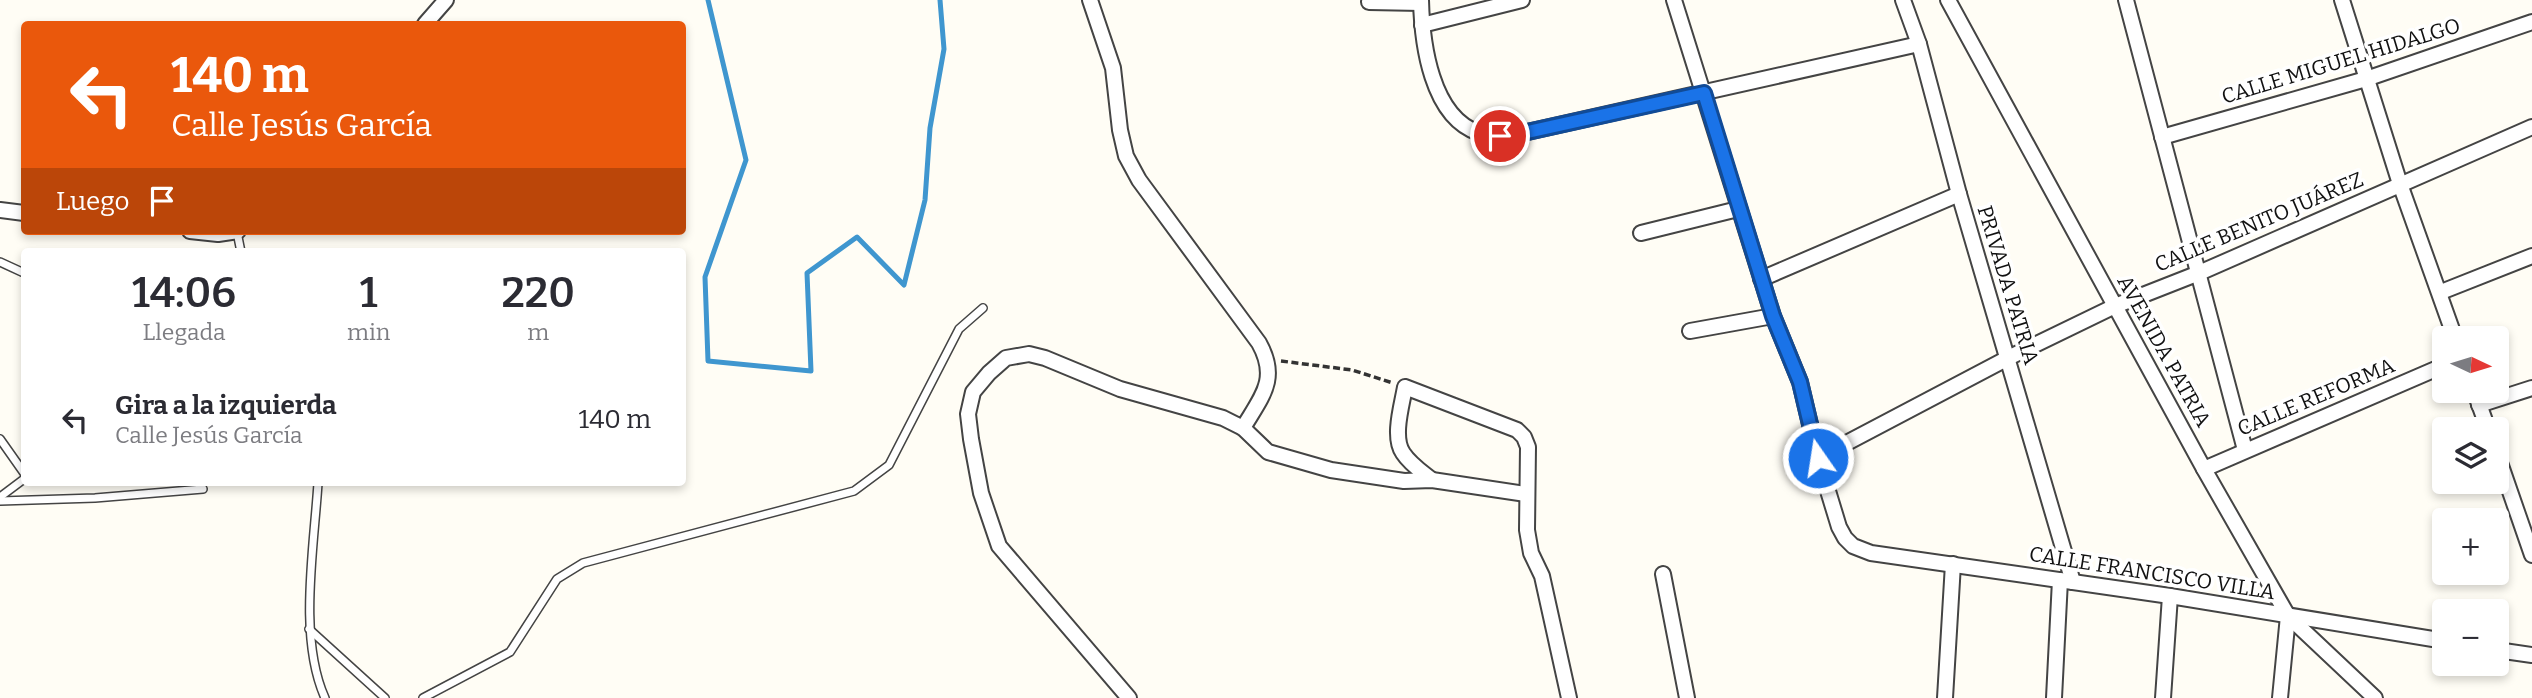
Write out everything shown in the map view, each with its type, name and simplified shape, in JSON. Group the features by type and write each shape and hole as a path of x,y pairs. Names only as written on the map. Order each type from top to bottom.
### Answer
{"street":[{"path":"428,21 446,0"},
{"path":"1090,0 1113,68 1126,156 1139,180 1259,343 1268,360 1269,376 1263,395 1243,428"},
{"path":"1422,25 1522,0"},
{"path":"1674,0 1773,316 1800,382 1818,458"},
{"name":"PRIVADA PATRIA","path":"1903,0 1919,44 1959,194 2008,358 2067,581 2054,698"},
{"name":"AVENIDA PATRIA","path":"1948,0 2204,469 2288,615 2375,698"},
{"path":"2126,0 2245,450"},
{"path":"2342,0 2400,184 2451,326"},
{"path":"1369,2 1421,1 1422,25 1433,77 1443,104 1458,122 1480,133 1500,136 1919,44"},
{"name":"CALLE MIGUEL HIDALGO","path":"2162,137 2366,79 2532,22"},
{"name":"CALLE BENITO JUÁREZ","path":"1818,458 2008,358 2115,306 2199,273 2532,127"},
{"path":"1761,279 1959,194"},
{"path":"1641,233 1738,209"},
{"path":"0,210 21,213"},
{"path":"2441,292 2532,256"},
{"path":"1690,331 1773,316"},
{"path":"1129,698 999,546 981,493 968,414 973,392 1006,358 1029,354 1045,358 1120,389 1223,418 1243,428 1268,452 1331,470 1404,481 1432,480 1526,494"},
{"name":"CALLE REFORMA","path":"2204,469 2432,371"},
{"path":"1432,480 1401,451 1398,435 1405,387 1517,430 1524,437 1528,447 1527,530 1531,553 1542,576 1569,698"},
{"path":"2484,417 2479,405 2532,388"},
{"name":"CALLE FRANCISCO VILLA","path":"1818,458 1839,527 1845,538 1853,546 1871,553 2170,596 2432,639"},
{"path":"2509,478 2525,511 2532,555"},
{"path":"1945,698 1953,564"},
{"path":"1662,574 1687,698"},
{"path":"2163,698 2170,596"},
{"path":"2280,698 2288,615"},
{"path":"2509,652 2532,655"}],"lane":[{"path":"0,262 21,272"},
{"path":"423,698 510,652 557,579 583,563 854,491 889,465 959,329 983,308"},
{"path":"0,439 21,468"},
{"path":"0,499 21,482"},
{"path":"318,486 309,629 319,685 325,698"},
{"path":"0,499 95,498 203,489"},
{"path":"309,629 385,698"}],"path":[{"path":"1268,360 1352,370 1405,387"}],"waterway":[{"path":"708,0 746,160 705,277 708,361 811,371 807,273 857,237 904,285 925,200 930,128 944,49 940,0"}],"route":[{"path":"1500,136 1704,93 1773,316 1800,382 1818,458"}]}
